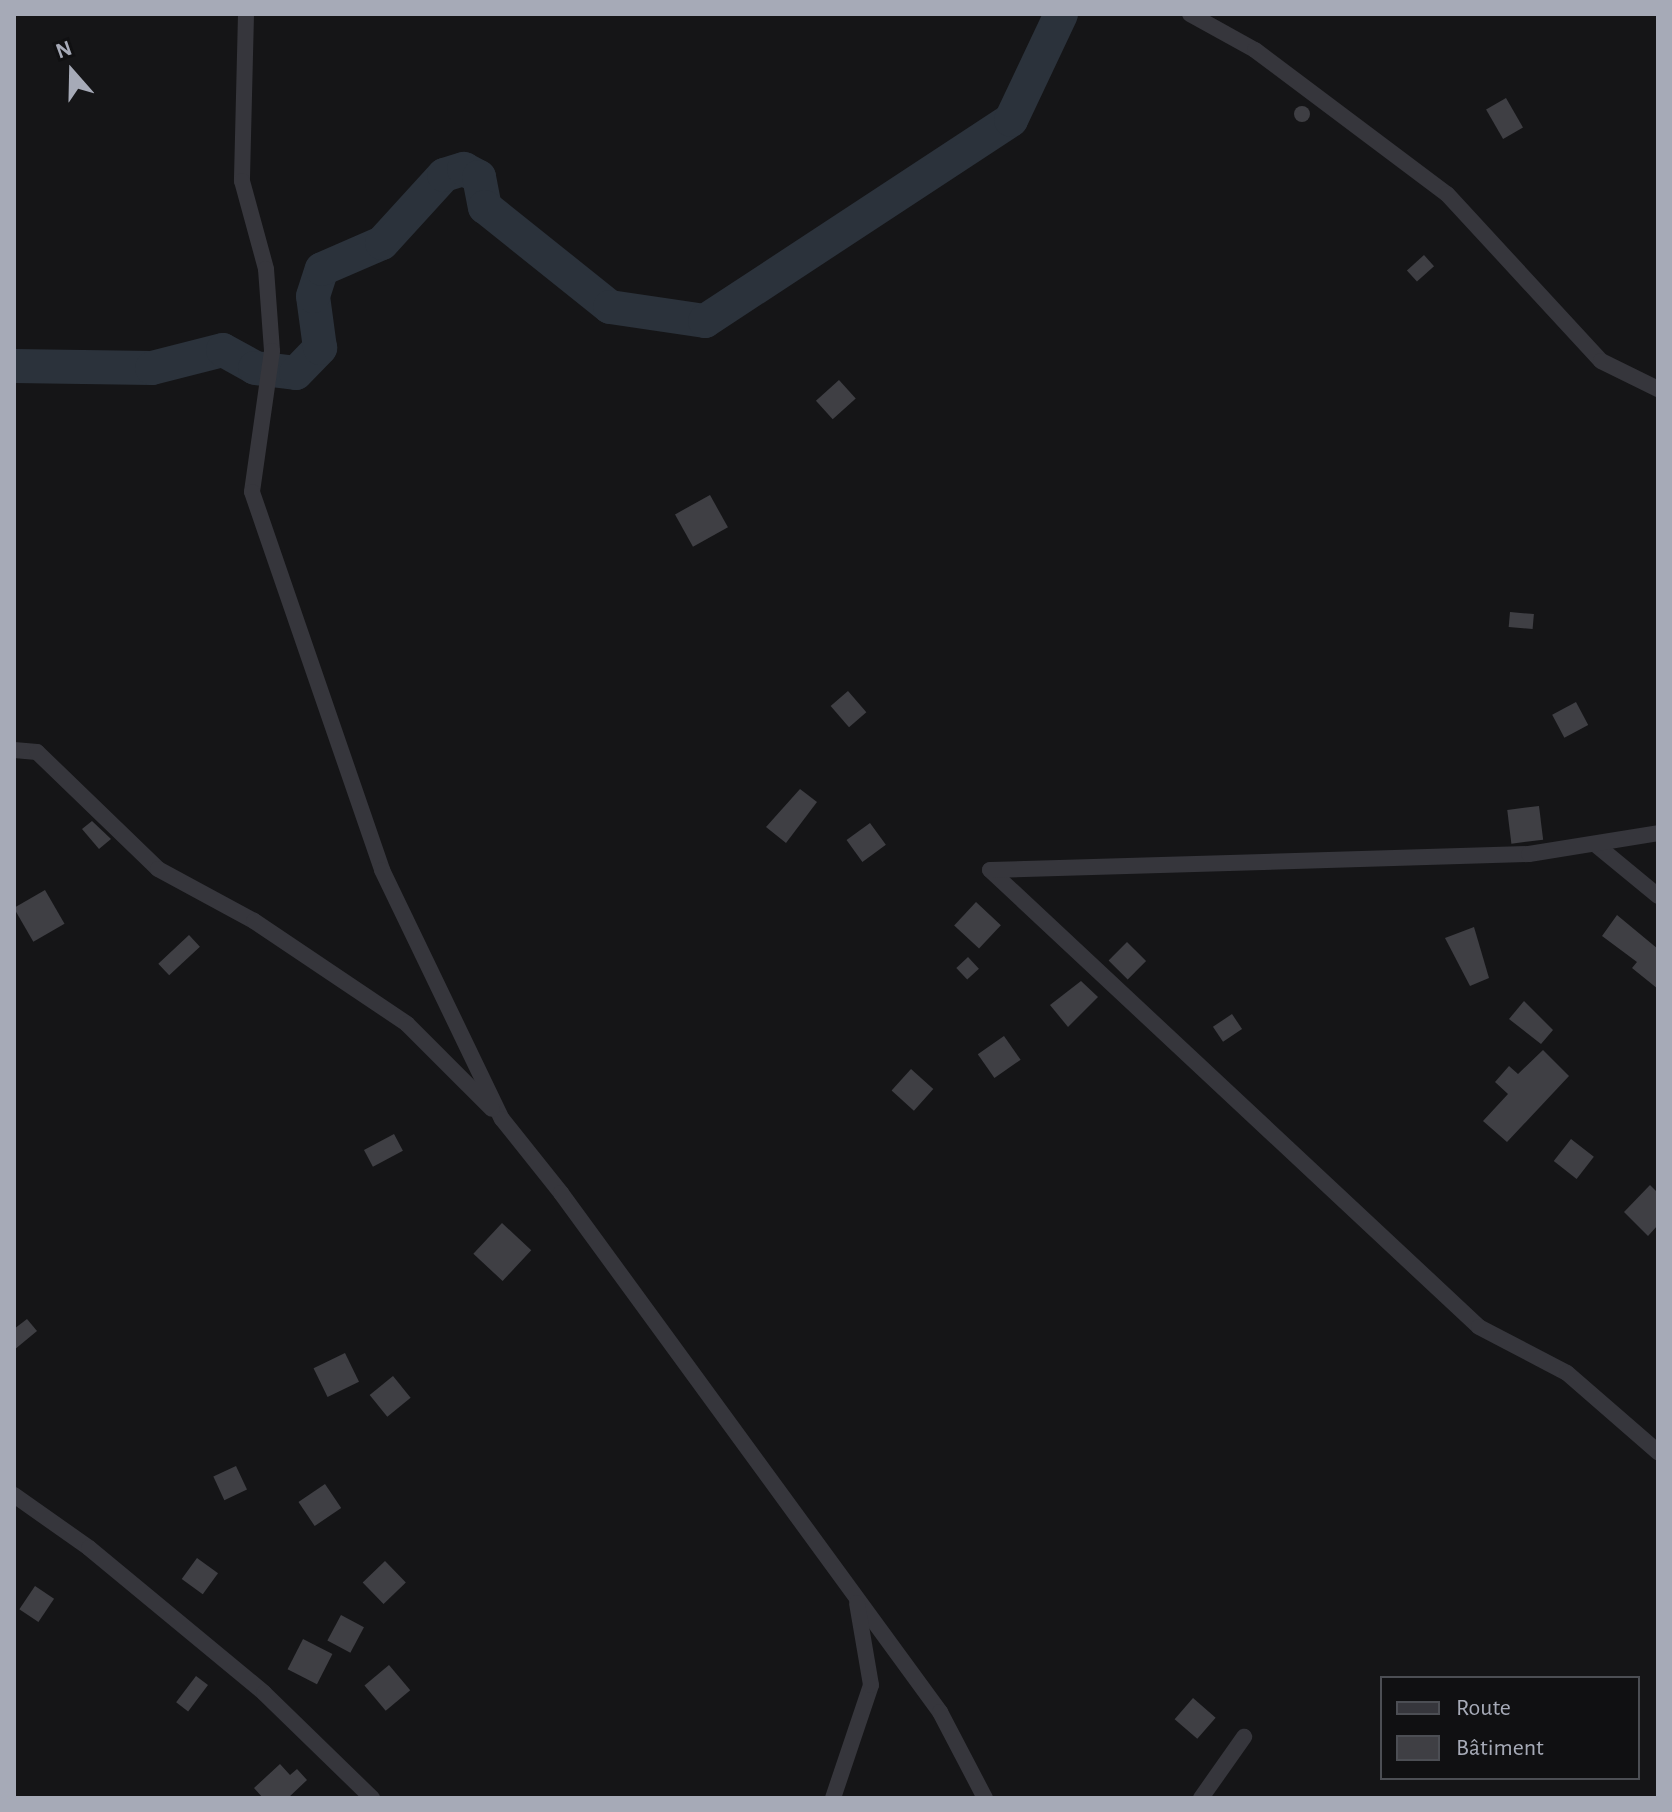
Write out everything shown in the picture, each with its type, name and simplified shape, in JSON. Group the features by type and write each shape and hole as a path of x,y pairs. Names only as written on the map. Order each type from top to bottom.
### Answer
{"street":[{"path":"246,14 242,181 266,269 272,351 252,492 382,870 502,1119"},
{"path":"1190,14 1255,50 1447,194 1601,361 1658,389"},
{"path":"14,750 37,752 158,869 254,921 407,1024 502,1119 940,1712 985,1798"},
{"path":"1658,833 1529,854 990,870 1479,1327 1567,1373 1658,1452"},
{"path":"1595,844 1658,896"},
{"path":"14,1495 89,1548 264,1693 372,1798"},
{"path":"833,1798 871,1685 856,1597"},
{"path":"1201,1798 1244,1737"}],"building":[{"path":"1506,98 1523,127 1503,139 1486,110"},
{"path":"1299,106 1305,106 1310,114 1308,120 1299,122 1294,117 1294,111"},
{"path":"1424,255 1434,266 1417,282 1407,270"},
{"path":"839,380 856,399 833,419 816,401"},
{"path":"710,495 728,527 693,547 675,514"},
{"path":"1510,612 1534,614 1533,629 1509,627"},
{"path":"848,691 866,712 849,727 831,706"},
{"path":"1576,702 1588,725 1564,738 1552,715"},
{"path":"800,789 817,802 786,843 766,827"},
{"path":"1539,806 1543,840 1511,844 1507,810"},
{"path":"92,821 111,839 99,849 82,829"},
{"path":"870,823 886,845 862,862 847,840"},
{"path":"45,890 64,924 33,942 14,908"},
{"path":"976,902 1001,925 979,949 954,925"},
{"path":"1617,915 1658,949 1658,989 1632,968 1637,962 1602,936"},
{"path":"1474,927 1489,978 1470,986 1445,938"},
{"path":"189,935 200,947 169,975 158,964"},
{"path":"1127,942 1146,961 1128,979 1109,960"},
{"path":"968,957 979,969 967,980 956,968"},
{"path":"1081,981 1098,997 1068,1027 1050,1005"},
{"path":"1524,1001 1553,1030 1541,1044 1509,1019"},
{"path":"1232,1014 1242,1029 1223,1042 1213,1027"},
{"path":"1004,1036 1021,1060 994,1078 978,1054"},
{"path":"1543,1050 1569,1076 1507,1142 1483,1121 1508,1094 1495,1082 1509,1066 1518,1074"},
{"path":"911,1069 933,1089 914,1111 892,1091"},
{"path":"394,1134 403,1151 373,1167 364,1150"},
{"path":"1571,1139 1594,1157 1577,1179 1554,1161"},
{"path":"1650,1185 1658,1193 1658,1225 1648,1236 1624,1212"},
{"path":"502,1223 531,1250 503,1281 473,1254"},
{"path":"27,1319 37,1331 14,1350 14,1329"},
{"path":"345,1353 359,1382 328,1397 314,1368"},
{"path":"393,1376 411,1398 387,1417 370,1395"},
{"path":"236,1466 247,1490 224,1500 213,1477"},
{"path":"325,1484 341,1508 315,1526 298,1502"},
{"path":"197,1558 218,1573 203,1594 182,1579"},
{"path":"385,1561 406,1583 384,1604 363,1583"},
{"path":"35,1586 54,1599 38,1622 19,1609"},
{"path":"341,1615 364,1627 350,1653 327,1641"},
{"path":"303,1639 332,1654 317,1684 288,1669"},
{"path":"389,1665 410,1690 386,1711 364,1686"},
{"path":"196,1676 208,1685 188,1711 176,1702"},
{"path":"1193,1698 1216,1718 1197,1739 1175,1719"},
{"path":"280,1764 290,1775 297,1769 307,1780 288,1798 263,1798 254,1788"}],"waterway":[{"path":"14,366 152,368 223,350 255,368 296,373 320,348 313,296 322,269 382,243 444,175 464,169 479,177 485,207 610,307 705,321 1011,120 1061,14"}]}
